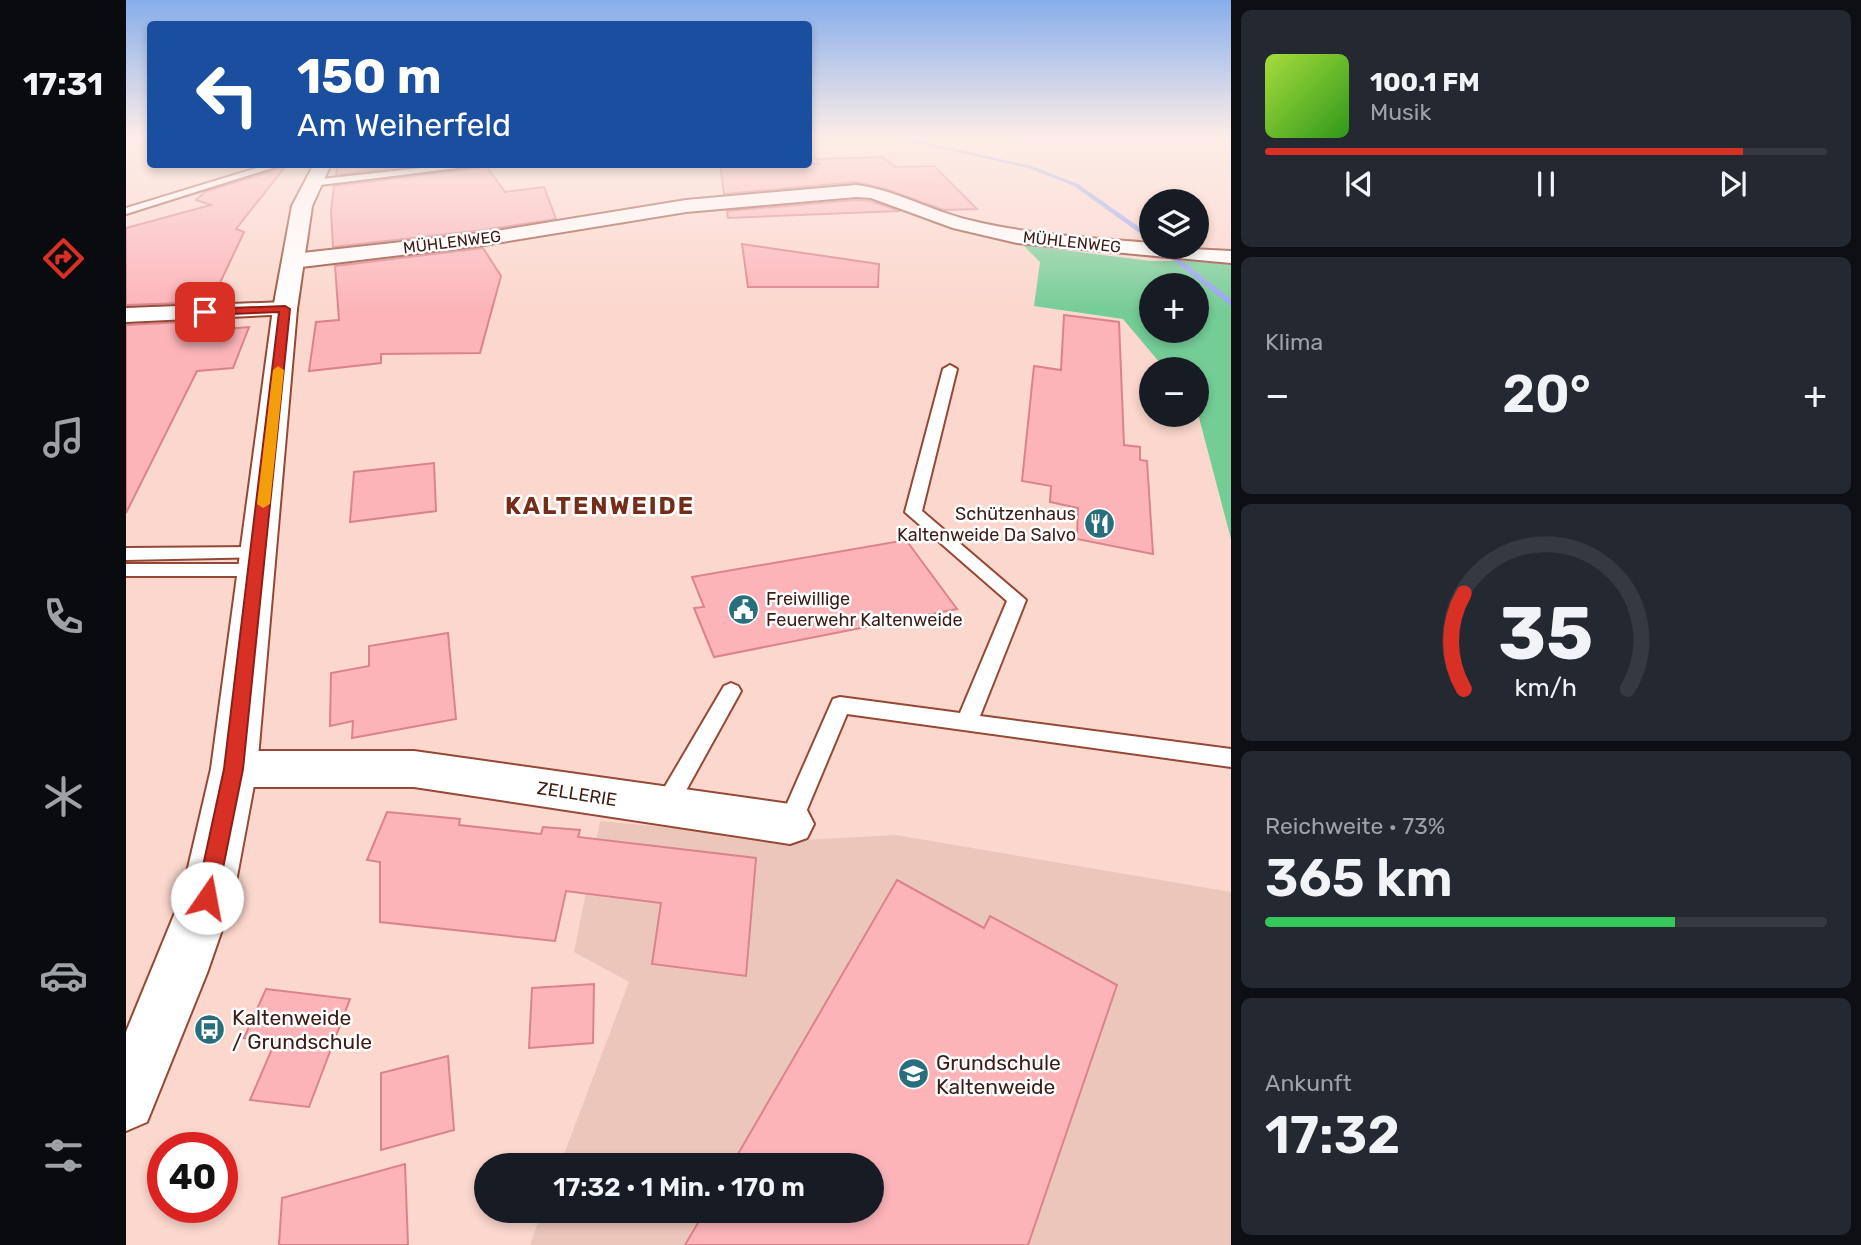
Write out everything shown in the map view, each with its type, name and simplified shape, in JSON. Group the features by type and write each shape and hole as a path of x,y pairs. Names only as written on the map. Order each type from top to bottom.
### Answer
{"street":[{"path":"126,1101 180,973 207,898 233,769 285,309 302,206 307,195"},
{"name":"MÜHLENWEG","path":"293,261 484,239 686,206 810,195"},
{"name":"MÜHLENWEG","path":"880,195 960,225 1017,237 1231,257"},
{"path":"126,315 285,309"},
{"name":"ZELLERIE","path":"233,769 414,769 790,824"}],"lane":[{"path":"126,211 178,195"},
{"path":"950,369 913,512 1017,600 968,720 1231,758"},
{"path":"126,554 257,561"},
{"path":"126,570 257,561"},
{"path":"665,807 731,691"},
{"name":"ZELLERIE","path":"790,824 840,705 968,720"}],"shaded area":[{"name":"Grundschule Kaltenweide","path":"600,821 803,840 896,835 1231,892 1231,1245 530,1245 538,1223 884,1223 884,1153 565,1153 629,982 574,952"}],"green space":[{"path":"1023,245 1151,261 1201,261 1231,265 1231,539 1201,427 1209,427 1209,357 1155,357 1143,343 1209,343 1209,273 1139,273 1139,338 1123,319 1034,306 1040,262"}],"building":[{"path":"202,195 263,195 236,229 244,232 211,302 126,305 126,228 211,205 196,200"},
{"path":"333,195 547,195 556,219 333,247"},
{"path":"903,195 963,195 977,209 944,210"},
{"path":"870,201 900,211 728,218 727,211"},
{"path":"742,244 879,264 878,287 748,287"},
{"path":"483,248 501,276 480,353 381,354 381,363 309,371 316,322 339,320 335,266"},
{"path":"1064,315 1119,322 1124,445 1140,447 1140,460 1147,461 1153,554 1077,539 1078,508 1050,502 1051,486 1022,481 1034,366 1061,370"},
{"path":"202,321 197,331 249,327 233,368 197,371 126,513 126,325"},
{"path":"434,463 436,511 350,522 354,472"},
{"path":"906,540 957,609 714,657 694,608 704,607 692,577"},
{"path":"448,633 456,719 352,738 353,721 330,726 331,673 369,666 369,646"},
{"path":"387,812 460,819 459,825 541,834 543,827 580,830 578,837 756,858 746,976 652,964 661,903 566,891 555,941 380,922 380,862 367,860"},
{"path":"897,880 984,928 990,916 1117,985 1028,1245 685,1245 698,1223 884,1223 884,1153 739,1153"},
{"path":"594,984 593,1043 529,1048 532,988"},
{"path":"266,989 350,999 309,1107 250,1100 275,1042 244,1038"},
{"path":"448,1056 454,1130 381,1150 381,1073"},
{"path":"405,1164 408,1245 279,1245 282,1198"}],"waterway":[{"path":"1090,195 1139,231"},
{"path":"1175,259 1231,303"}],"slow traffic":[{"path":"263,504 278,370"}],"place":[{"name":"Schützenhaus Kaltenweide Da Salvo","path":"1099,524"},
{"name":"Freiwillige Feuerwehr Kaltenweide","path":"743,609"},
{"name":"Kaltenweide / Grundschule","path":"209,1029"},
{"name":"Grundschule Kaltenweide","path":"913,1074"}],"district":[{"name":"KALTENWEIDE","path":"600,506"}],"route":[{"path":"205,312 285,309 233,769 207,898"}]}
